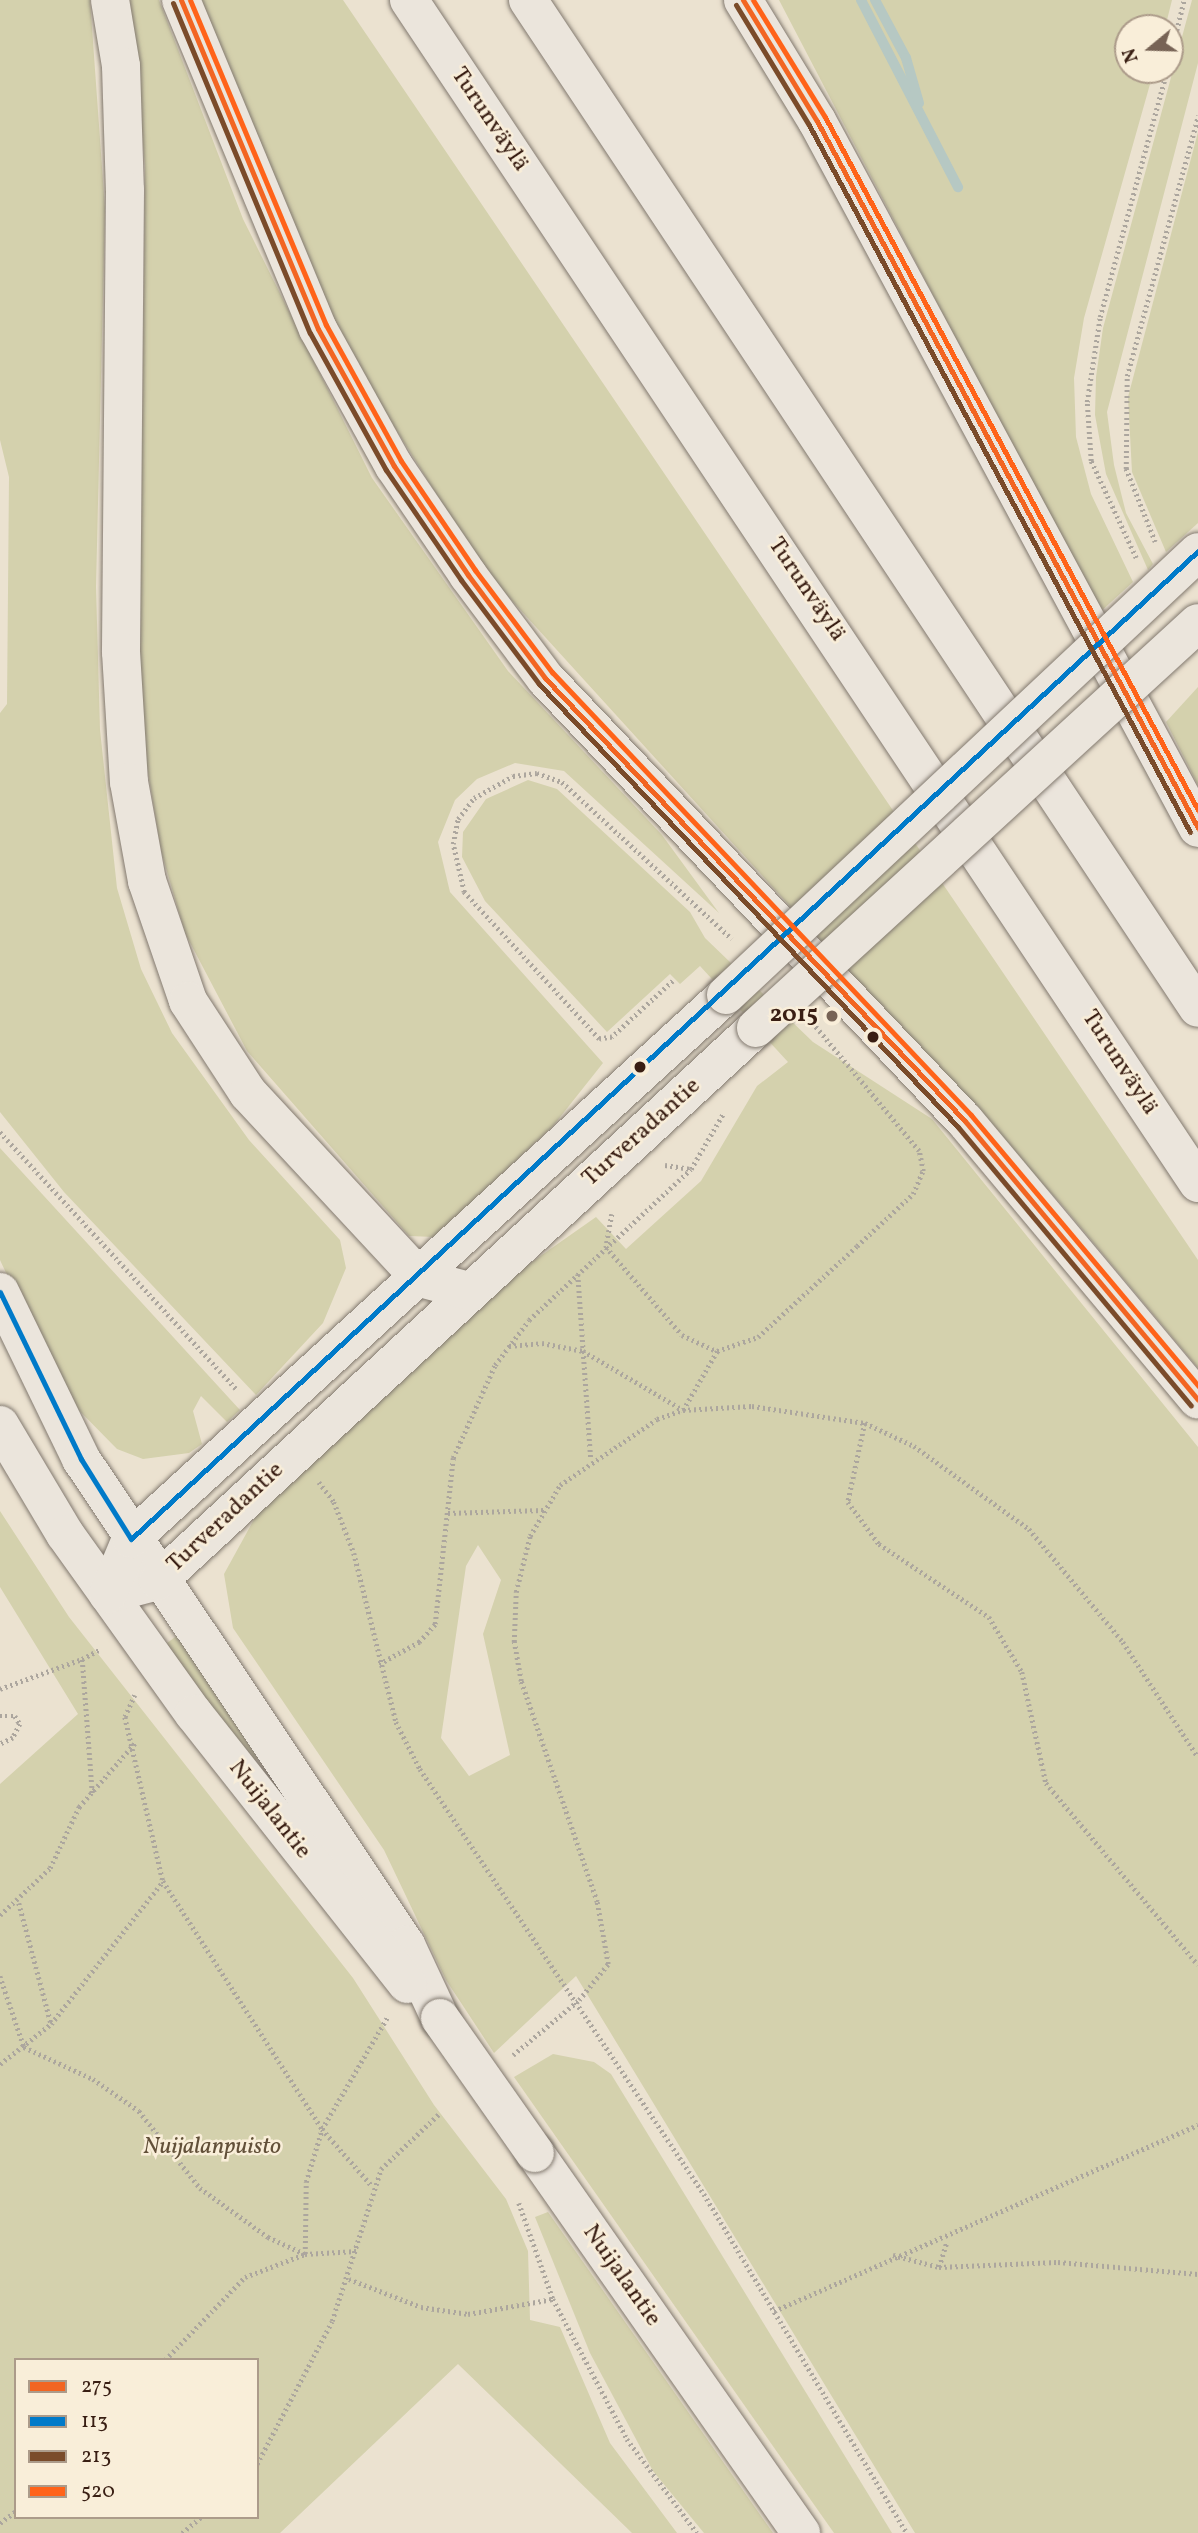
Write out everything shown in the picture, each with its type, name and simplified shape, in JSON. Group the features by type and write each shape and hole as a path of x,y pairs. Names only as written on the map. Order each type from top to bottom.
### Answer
{"main road":[{"path":"110,0 121,66 125,190 121,652 129,782 147,881 188,1001 214,1046 248,1093 419,1278 469,1291"},
{"path":"181,0 318,329 394,466 468,575 545,678 965,1121 1198,1401"},
{"name":"Turunväylä","path":"409,0 1198,1183"},
{"path":"528,0 1198,1008"},
{"path":"743,0 956,374 1198,828"},
{"name":"Turveradantie","path":"108,1594 131,1539 726,995 1186,553"},
{"name":"Turveradantie","path":"108,1594 158,1581 469,1291 1198,623"},
{"name":"Nuijalantie","path":"0,1292 81,1459 158,1581 406,1945 440,2018"},
{"name":"Nuijalantie","path":"0,1424 108,1594 377,1949 440,2018 801,2533"}],"path":[{"path":"1142,569 1091,461 1087,402 1100,317 1163,84"},
{"path":"1186,553 1126,469 1127,376 1198,116"},
{"path":"379,1664 419,1642 435,1624 453,1458 472,1407 509,1346 578,1274 691,1168 729,1104"},
{"path":"0,1132 247,1401"},
{"path":"657,1172 666,1164 691,1168"},
{"path":"606,1248 612,1212 621,1204"},
{"path":"578,1274 591,1458"},
{"path":"509,1346 542,1343 583,1351 683,1410"},
{"path":"683,1410 717,1351"},
{"path":"503,2063 579,2000 608,1965 607,1940 536,1734 514,1642 516,1592 530,1536 560,1485 591,1458 683,1410 752,1406 865,1423 971,1481 1029,1529 1123,1642 1198,1757"},
{"path":"865,1423 848,1502 879,1544 989,1617 1022,1672 1046,1783 1198,1965"},
{"path":"312,1472 334,1502 354,1553 379,1664 420,1769 579,2000 774,2311 907,2533"},
{"path":"448,1513 545,1510"},
{"path":"0,1689 82,1659 108,1645"},
{"path":"82,1659 92,1793"},
{"path":"138,1688 125,1717 135,1742 163,1881 322,2129 372,2186"},
{"path":"0,1716 15,1716 20,1724 13,1738 0,1744"},
{"path":"0,1915 19,1903 50,1868 92,1793 135,1742"},
{"path":"0,2064 51,2024 163,1881"},
{"path":"19,1903 51,2024"},
{"path":"0,1976 24,2047 93,2079 139,2111 200,2188 268,2237 305,2254"},
{"path":"305,2254 306,2182 322,2129 392,2010"},
{"path":"259,2460 349,2279 372,2186 381,2169 440,2113"},
{"path":"774,2311 891,2255 947,2240 1198,2125"},
{"path":"516,2194 553,2299 627,2439 697,2533"},
{"path":"939,2267 947,2240"},
{"path":"167,2358 245,2277 305,2254 357,2251"},
{"path":"891,2255 939,2267 1058,2262 1198,2274"},
{"path":"349,2279 421,2307 468,2314 553,2299"},
{"path":"0,2524 14,2513"},
{"path":"182,2533 199,2519"}],"green space":[{"path":"0,0 90,0 105,209 96,587 100,730 117,888 141,969 172,1033 249,1140 340,1240 346,1268 323,1323 256,1395 64,1192 0,1112 0,713 7,704 9,477 0,440"},
{"path":"130,0 159,0 243,219 372,478 508,671 662,835 719,913 564,771 515,763 477,779 455,800 438,842 450,892 603,1063 553,1126 435,1237 409,1236 247,1051 185,933 161,851 146,760 140,661 145,166"},
{"path":"199,0 343,0 1198,1260 1198,1368 1062,1205 484,570 333,329"},
{"path":"779,0 1172,0 1168,14 1114,14 1114,84 1150,84 1084,318 1074,378 1076,437 1091,494 1133,582 1099,613"},
{"path":"1192,0 1198,0 1198,63 1107,412 1114,465 1126,513 1153,564 1148,570 1106,474 1095,415 1096,377 1103,328 1169,84 1184,84 1184,29"},
{"path":"1198,132 1198,523 1166,552 1132,472 1128,397"},
{"path":"1198,687 1198,785 1166,722"},
{"path":"528,780 557,789 690,912 705,938 813,1042 932,1119 1198,1447 1198,2533 915,2533 576,1976 494,2053 446,1980 384,1850 233,1628 224,1574 257,1514 485,1295 596,1217 626,1249 701,1181 757,1086 788,1062 700,966 680,984 670,974 607,1032 485,901 462,857 463,832 486,799","holes":["478,1545 501,1580 483,1634 510,1755 469,1776 441,1738 466,1566"]},
{"path":"0,1148 240,1410 227,1422 201,1396 193,1411 202,1444 189,1453 143,1459 117,1449 62,1393 0,1260"},
{"name":"Nuijalanpuisto","path":"0,1511 69,1617 353,1978 434,2105 506,2199 528,2251 530,2320 560,2327 610,2443 677,2533 632,2533 458,2364 280,2533 0,2533 0,1784 78,1714 0,1587"},
{"path":"178,1635 261,1756 247,1766 179,1669 167,1643"},
{"path":"553,2054 594,2062 611,2074 892,2533 834,2533 514,2077"},
{"path":"548,2212 773,2533 704,2533 653,2471 590,2353 535,2217"}],"waterway":[{"path":"861,0 958,187"},
{"path":"875,0 906,58 919,103"}],"transit line":[{"name":"275","path":"181,0 318,329 394,466 468,575 545,678 965,1121 1198,1400"},
{"name":"520","path":"190,0 326,325 401,461 475,570 552,672 971,1115 1198,1386"},
{"name":"275","path":"743,0 817,121 1198,828"},
{"name":"520","path":"753,0 825,117 1198,810"},
{"name":"213","path":"173,3 310,333 386,470 461,580 539,684 958,1127 1191,1406"},
{"name":"213","path":"736,5 809,125 1190,832"},
{"name":"113","path":"0,1292 81,1459 131,1539 1198,551"}],"place":[{"name":"2015","path":"832,1016"}]}
